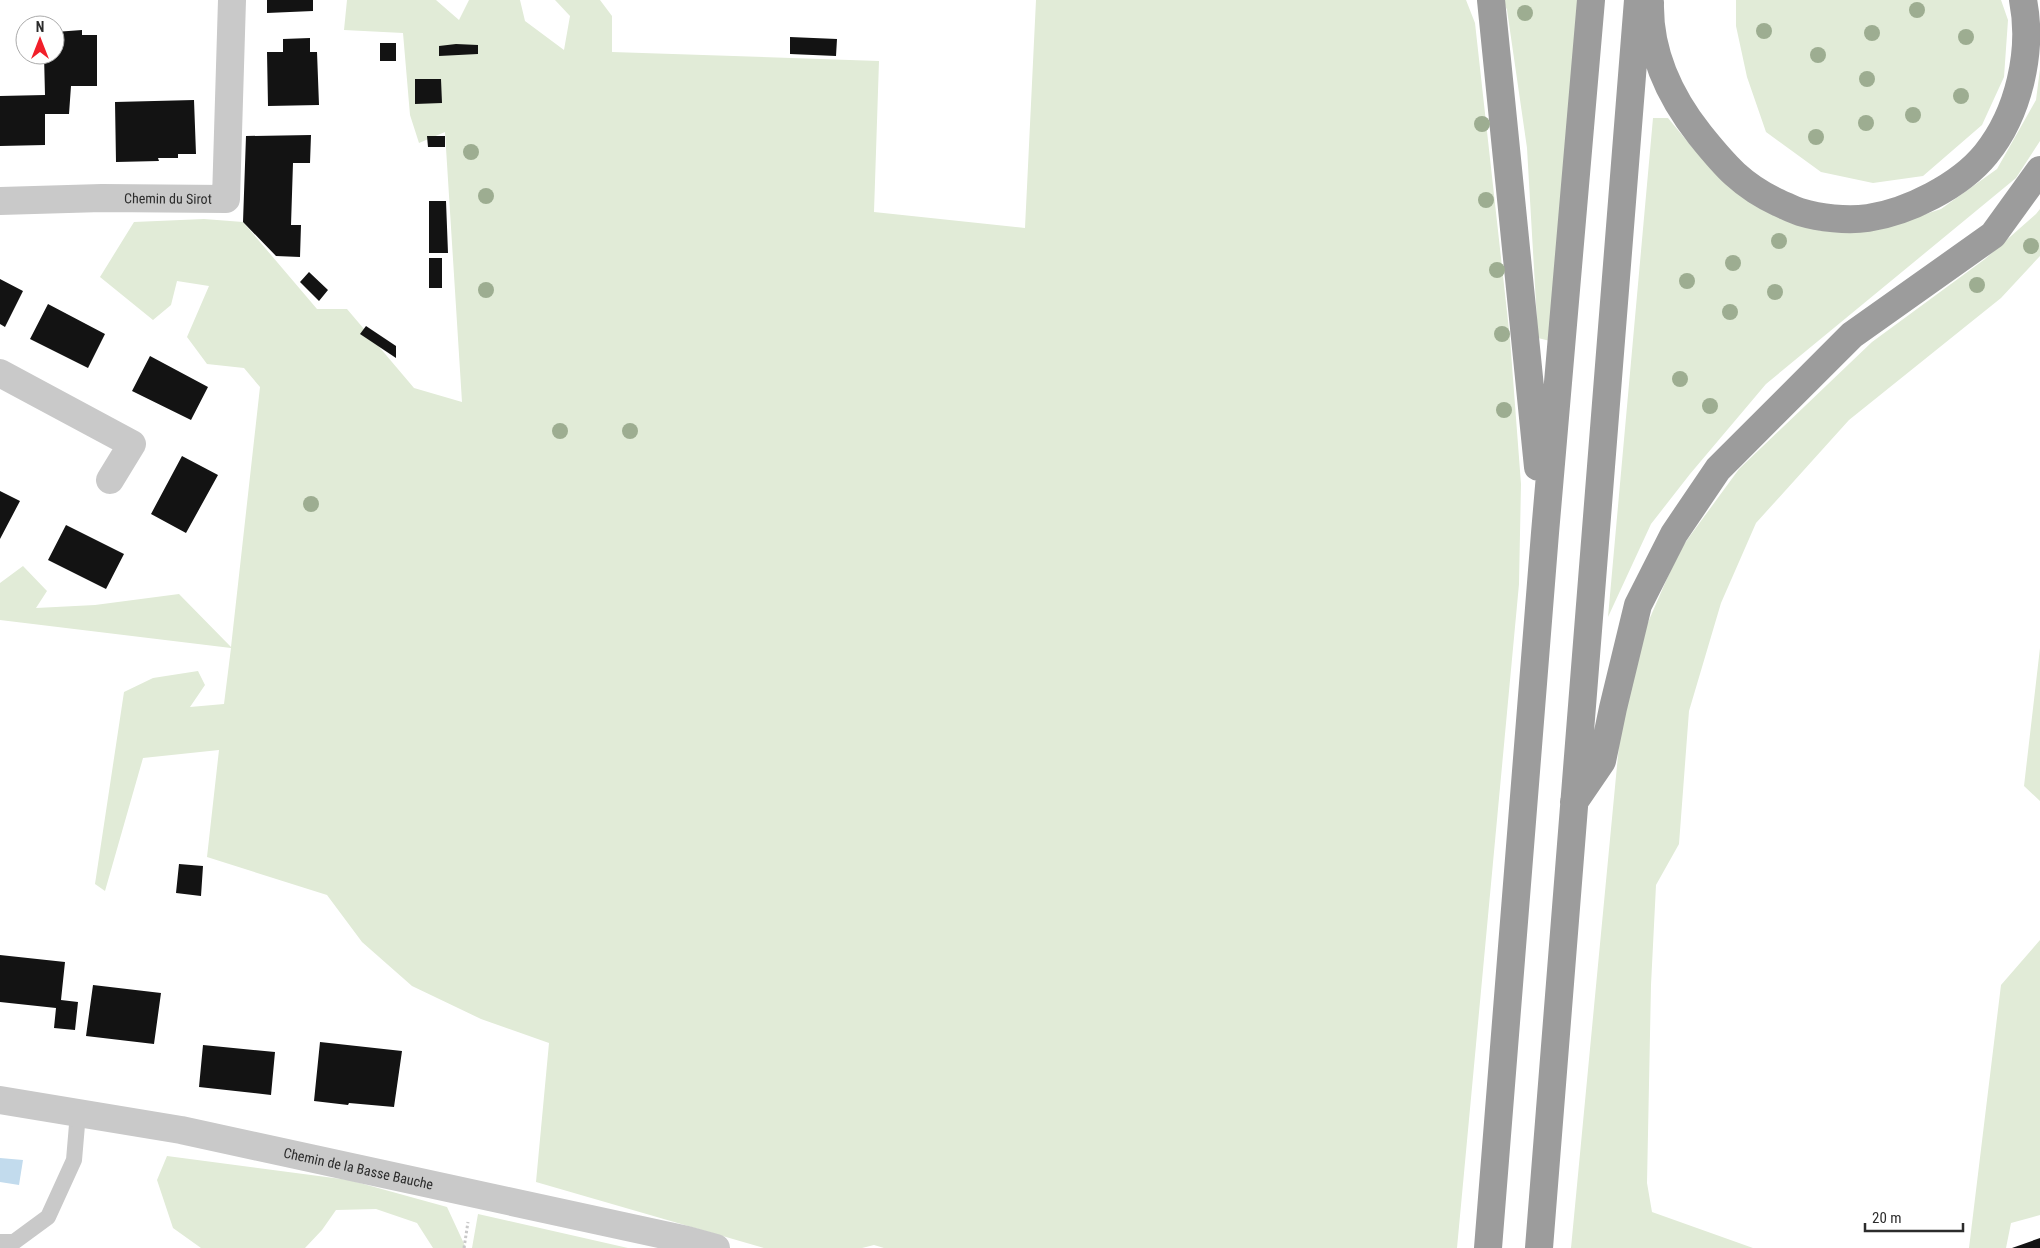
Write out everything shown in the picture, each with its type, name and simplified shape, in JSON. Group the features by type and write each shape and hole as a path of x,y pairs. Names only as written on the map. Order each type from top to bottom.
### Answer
{"highway":[{"path":"1491,0 1544,533"},
{"path":"1488,1248 1544,533 1591,0"},
{"path":"1539,1248 1638,0"},
{"path":"1650,0 1650,21 1662,74 1685,116 1719,159 1743,183 1799,212 1834,218 1867,218 1903,209 1934,195 1964,175 1986,154 2005,122 2021,85 2026,45 2023,0"},
{"path":"1573,804 1602,761 1638,606 1674,534 1718,469 1852,335 1994,235 2040,170"}],"street":[{"name":"Chemin du Sirot","path":"0,201 102,198 226,199 232,0"},
{"path":"0,373 132,444 110,480"},
{"name":"Chemin de la Basse Bauche","path":"0,1100 181,1130 687,1240 716,1248"}],"lane":[{"path":"0,1242 14,1242 48,1217 74,1160 78,1113"}],"green space":[{"path":"347,0 436,0 459,20 469,0 520,0 525,21 564,50 570,16 555,0 600,0 612,16 612,52 879,61 874,212 1025,228 1036,0 1466,0 1475,23 1510,339 1521,484 1519,584 1457,1248 884,1248 874,1245 862,1248 764,1248 536,1182 549,1043 481,1019 412,986 362,942 327,895 207,857 219,750 143,758 105,891 95,884 124,692 153,678 198,671 205,685 190,707 224,704 231,648 0,620 0,583 23,566 47,591 36,608 95,605 179,594 231,647 260,387 244,368 207,364 187,337 209,286 177,281 171,305 153,320 100,277 134,222 204,219 243,222 317,309 347,309 414,388 462,402 445,132 419,143 410,115 403,33 344,30"},
{"path":"1503,0 1578,0 1550,341 1538,338 1527,148 1507,10"},
{"path":"1736,0 2001,0 2008,20 2004,77 1982,125 1923,176 1873,183 1821,172 1766,132 1747,77 1736,26"},
{"path":"2040,69 2040,141 2016,178 1766,384 1690,474 1651,524 1608,617 1653,118 1668,118 1692,147 1769,210 1821,231 1883,228 1941,209 1997,169 2036,100"},
{"path":"2040,209 2040,256 2001,298 1849,420 1756,523 1721,603 1689,711 1679,844 1656,885 1651,985 1647,1183 1652,1212 1753,1248 1571,1248 1621,724 1639,643 1679,551 1739,469 1872,342 1985,259"},
{"path":"2040,648 2040,801 2024,786"},
{"path":"2040,940 2040,1215 2011,1223 2006,1248 1969,1248 2001,985"},
{"path":"167,1156 349,1180 447,1207 466,1248 433,1248 417,1223 376,1209 336,1210 322,1230 305,1248 201,1248 173,1228 157,1180"},
{"path":"478,1214 628,1248 472,1248"}],"water":[{"path":"0,1158 23,1160 19,1185 0,1182"}],"building":[{"path":"267,0 313,0 313,11 267,13"},
{"path":"82,30 82,35 97,35 97,86 71,86 69,114 45,114 45,145 0,146 0,96 45,95 44,65 65,65 65,31"},
{"path":"790,37 837,39 836,56 790,54"},
{"path":"310,38 310,52 317,52 319,105 268,106 267,52 283,52 283,39"},
{"path":"380,43 396,43 396,61 380,61"},
{"path":"456,44 478,45 478,54 439,56 439,46"},
{"path":"415,79 441,79 442,103 415,104"},
{"path":"194,100 196,154 178,154 178,158 158,158 159,161 116,162 115,102"},
{"path":"311,135 310,163 293,163 291,225 301,225 300,257 276,256 243,222 246,136"},
{"path":"427,136 445,136 445,147 428,147"},
{"path":"429,201 446,201 448,253 429,253"},
{"path":"429,258 442,258 442,288 429,288"},
{"path":"309,272 328,290 319,301 300,282"},
{"path":"0,279 23,291 5,327 0,324"},
{"path":"48,304 105,334 88,368 30,339"},
{"path":"366,326 396,346 396,358 360,334"},
{"path":"150,356 208,387 191,420 132,391"},
{"path":"182,456 218,475 186,533 151,514"},
{"path":"0,491 20,501 0,539"},
{"path":"66,525 124,554 106,589 48,560"},
{"path":"179,864 203,866 201,896 176,893"},
{"path":"0,955 65,962 61,1000 78,1002 75,1030 54,1028 56,1008 0,1002"},
{"path":"93,985 161,993 154,1044 86,1036"},
{"path":"320,1042 402,1051 394,1107 314,1101"},
{"path":"203,1045 275,1052 271,1095 199,1087"},
{"path":"2040,1238 2040,1248 2012,1248"}]}
